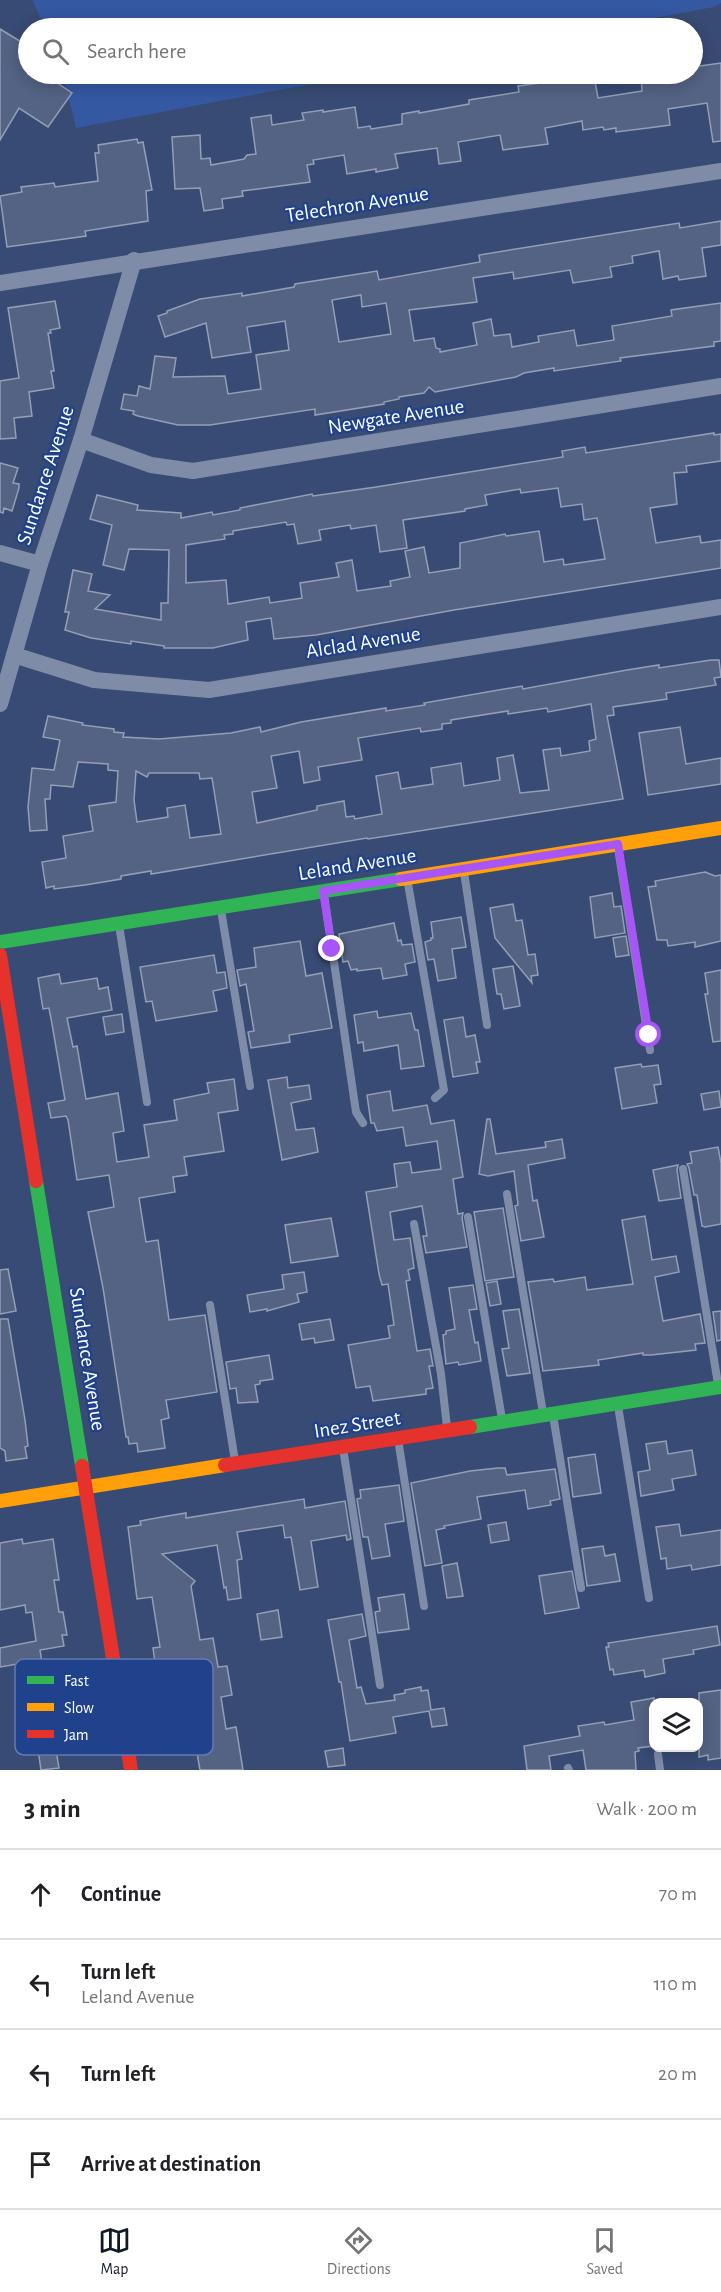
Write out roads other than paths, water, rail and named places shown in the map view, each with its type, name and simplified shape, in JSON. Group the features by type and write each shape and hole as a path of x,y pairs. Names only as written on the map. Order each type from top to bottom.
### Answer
{"street":[{"name":"Telechron Avenue","path":"0,283 134,260 721,171"},
{"name":"Sundance Avenue","path":"0,704 40,564 81,440 134,260"},
{"name":"Newgate Avenue","path":"81,440 152,465 194,471 721,386"},
{"path":"0,553 40,564"},
{"name":"Alclad Avenue","path":"14,654 94,680 209,690 721,607"},
{"name":"Leland Avenue","path":"0,942 721,828"},
{"name":"Sundance Avenue","path":"0,955 113,1659"},
{"name":"Inez Street","path":"0,1501 720,1388"},
{"name":"Sundance Avenue","path":"129,1755 131,1770"}],"lane":[{"path":"618,844 650,1050"},
{"path":"463,869 487,1025"},
{"path":"407,878 444,1090 435,1098"},
{"path":"323,891 356,1112 363,1123"},
{"path":"220,907 250,1086"},
{"path":"119,923 147,1102"},
{"path":"683,1169 720,1388"},
{"path":"507,1194 581,1588"},
{"path":"468,1217 503,1422"},
{"path":"414,1224 441,1374 447,1431"},
{"path":"210,1305 236,1464"},
{"path":"617,1404 650,1598"},
{"path":"398,1439 424,1606"},
{"path":"343,1447 380,1685"},
{"path":"658,1754 660,1770"}]}
